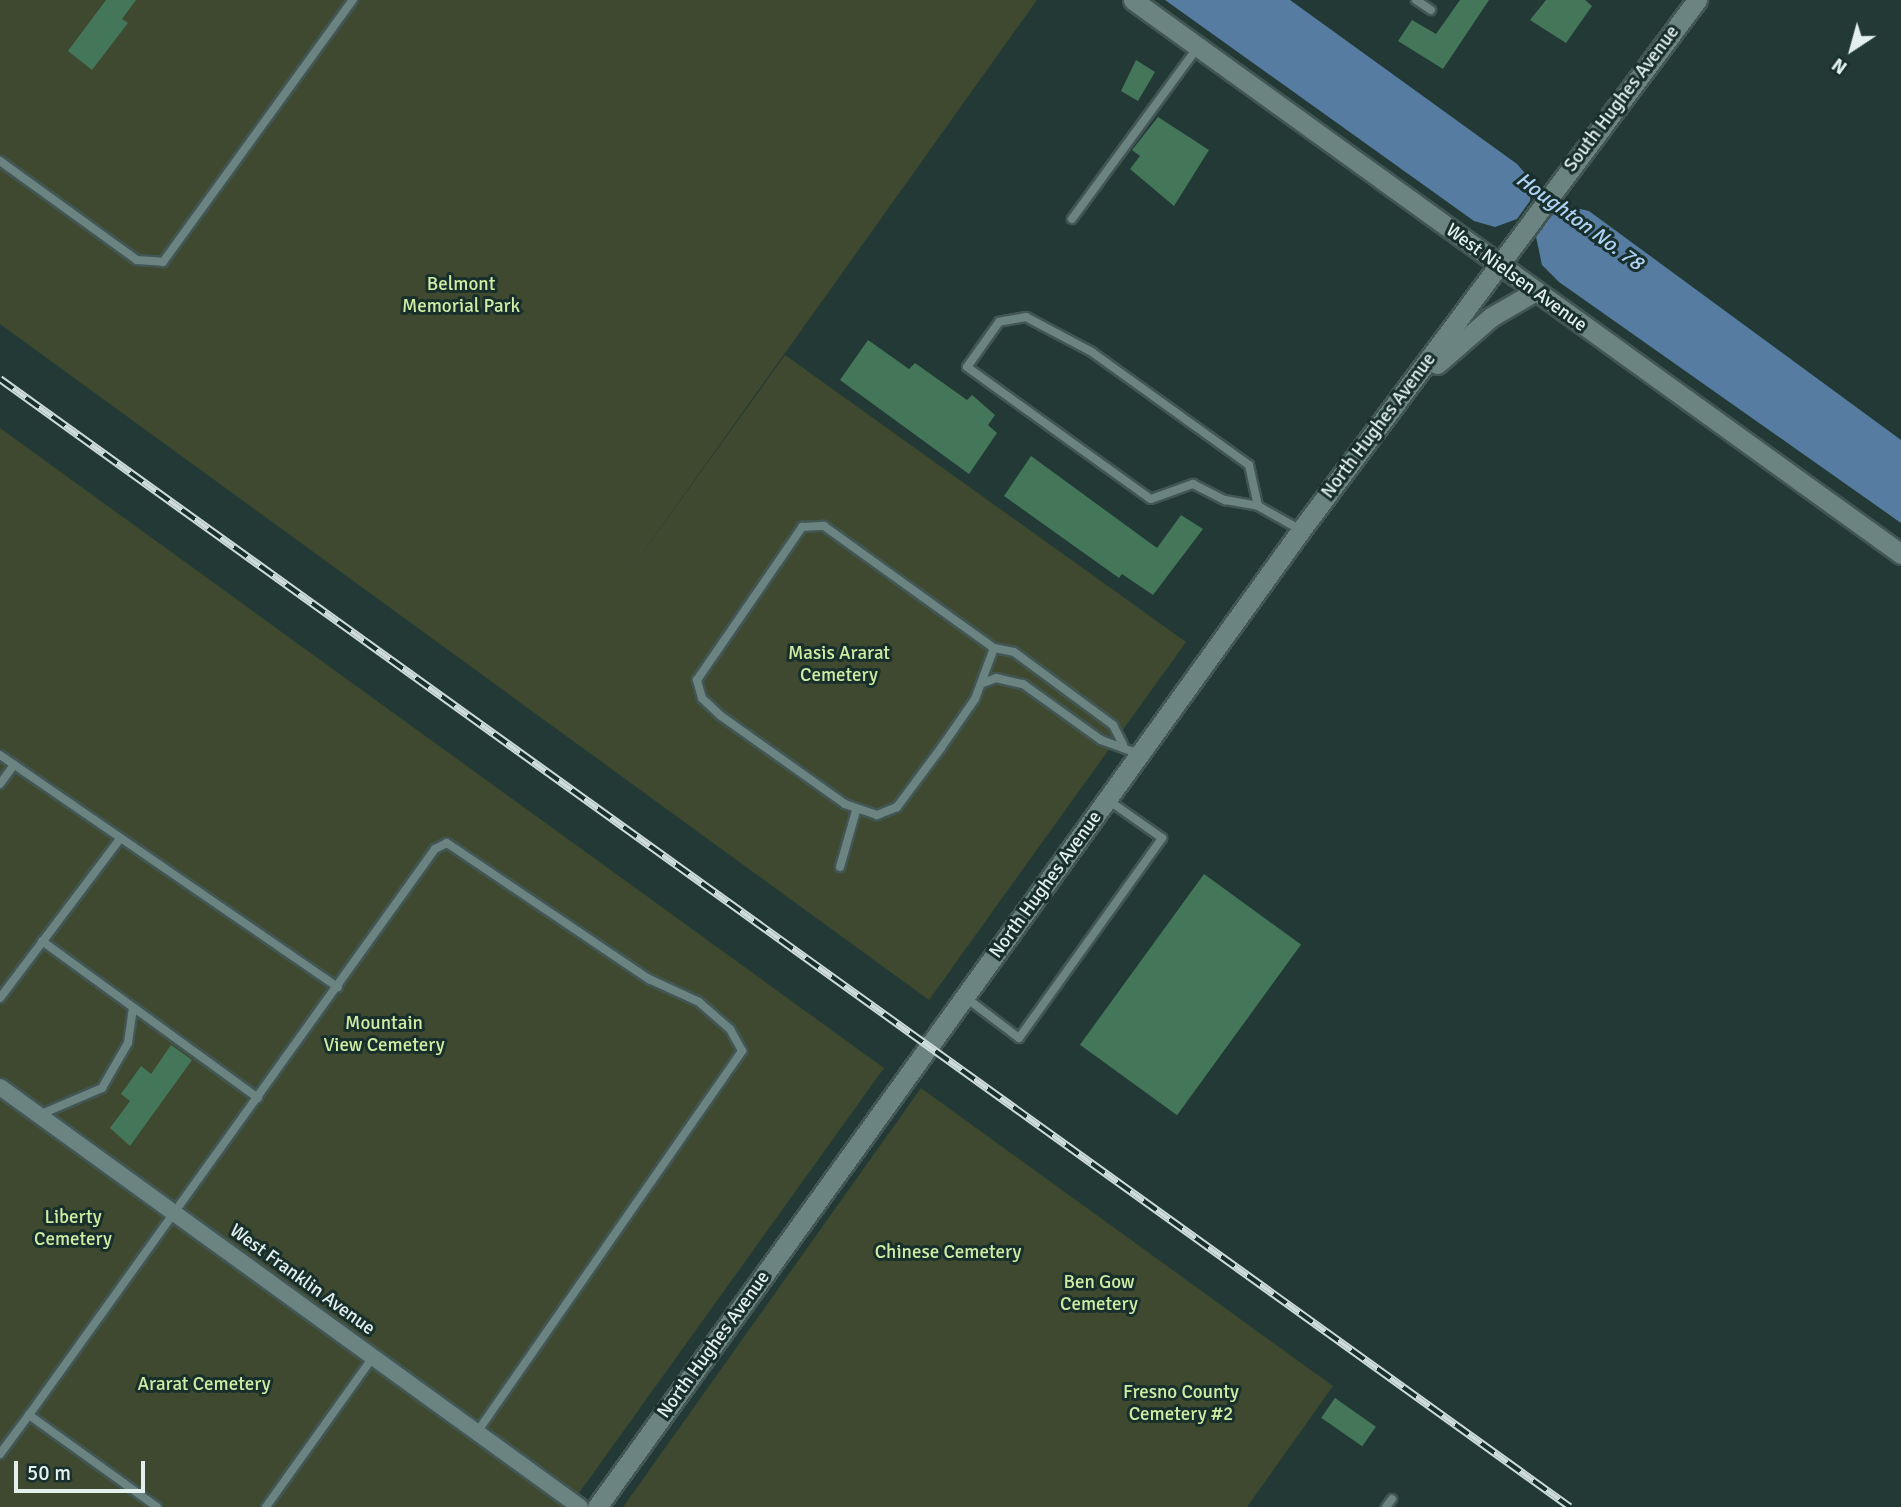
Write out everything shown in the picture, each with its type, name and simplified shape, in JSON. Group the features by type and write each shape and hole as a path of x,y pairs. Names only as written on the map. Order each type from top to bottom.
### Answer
{"street":[{"name":"West Nielsen Avenue","path":"1132,0 1901,554"},
{"name":"South Hughes Avenue","path":"1497,265 1695,1"},
{"name":"North Hughes Avenue","path":"597,1507 1107,799 1131,749 1392,410 1497,265"},
{"path":"1392,410 1461,340 1534,292"},
{"name":"West Franklin Avenue","path":"0,1087 580,1507"}],"lane":[{"path":"0,161 138,260 163,262 353,0"},
{"path":"1416,0 1431,10"},
{"path":"1072,219 1198,47"},
{"path":"1258,506 1249,465 1093,352 1026,317 999,322 967,367 1151,499 1193,484 1225,500 1258,506 1301,530"},
{"path":"994,648 983,683 897,807 877,815 856,811 721,716 702,698 697,680 802,527 824,526 852,542 994,648 1014,652 1113,725 1131,749"},
{"path":"983,683 996,678 1023,684 1101,740 1131,749"},
{"path":"0,755 338,987"},
{"path":"0,783 14,765"},
{"path":"965,997 1019,1038 1161,838 1107,799"},
{"path":"840,867 856,811"},
{"path":"0,998 120,839"},
{"path":"0,1454 176,1214 435,849 455,844 649,979 699,1002 730,1029 742,1051 477,1432"},
{"path":"42,941 258,1098"},
{"path":"39,1115 102,1088 128,1043 133,1007"},
{"path":"265,1507 373,1357"},
{"path":"29,1415 157,1507"},
{"path":"1386,1507 1392,1499"}],"green space":[{"name":"Belmont Memorial Park","path":"0,0 1037,0 623,580 785,355 1186,642 929,1000 0,324"},
{"name":"Mountain View Cemetery","path":"0,428 884,1068 569,1507 0,1507"},
{"path":"921,1088 1333,1386 1247,1507 623,1507"}],"water":[{"path":"1165,0 1290,0 1517,164 1531,180 1530,201 1517,219 1495,227 1474,221"},
{"name":"Houghton No. 78","path":"1563,205 1589,211 1901,440 1901,523 1559,282 1542,265 1535,232"}],"building":[{"path":"106,0 136,0 122,19 128,23 92,70 68,51"},
{"path":"1460,0 1489,0 1443,69 1398,41 1412,20 1436,34"},
{"path":"1546,0 1585,0 1592,6 1566,43 1530,20"},
{"path":"1136,60 1155,72 1138,101 1121,91"},
{"path":"1158,117 1209,150 1174,206 1130,169 1140,156 1132,150"},
{"path":"868,340 909,369 915,363 967,400 972,395 995,415 988,425 997,433 969,474 840,380"},
{"path":"1031,456 1157,548 1181,515 1203,529 1153,595 1122,574 1119,578 1004,496"},
{"path":"1204,874 1301,945 1177,1115 1080,1045"},
{"path":"171,1045 192,1060 130,1146 110,1128 130,1101 121,1094 141,1066 151,1074"},
{"path":"1335,1398 1376,1427 1362,1446 1321,1418"}],"railway":[{"path":"0,379 1570,1507"}],"park label":[{"name":"Masis Ararat Cemetery","path":"839,665"},
{"name":"Liberty Cemetery","path":"73,1229"},
{"name":"Chinese Cemetery","path":"948,1253"},
{"name":"Ben Gow Cemetery","path":"1099,1294"},
{"name":"Ararat Cemetery","path":"204,1385"},
{"name":"Fresno County Cemetery #2","path":"1181,1404"}]}
